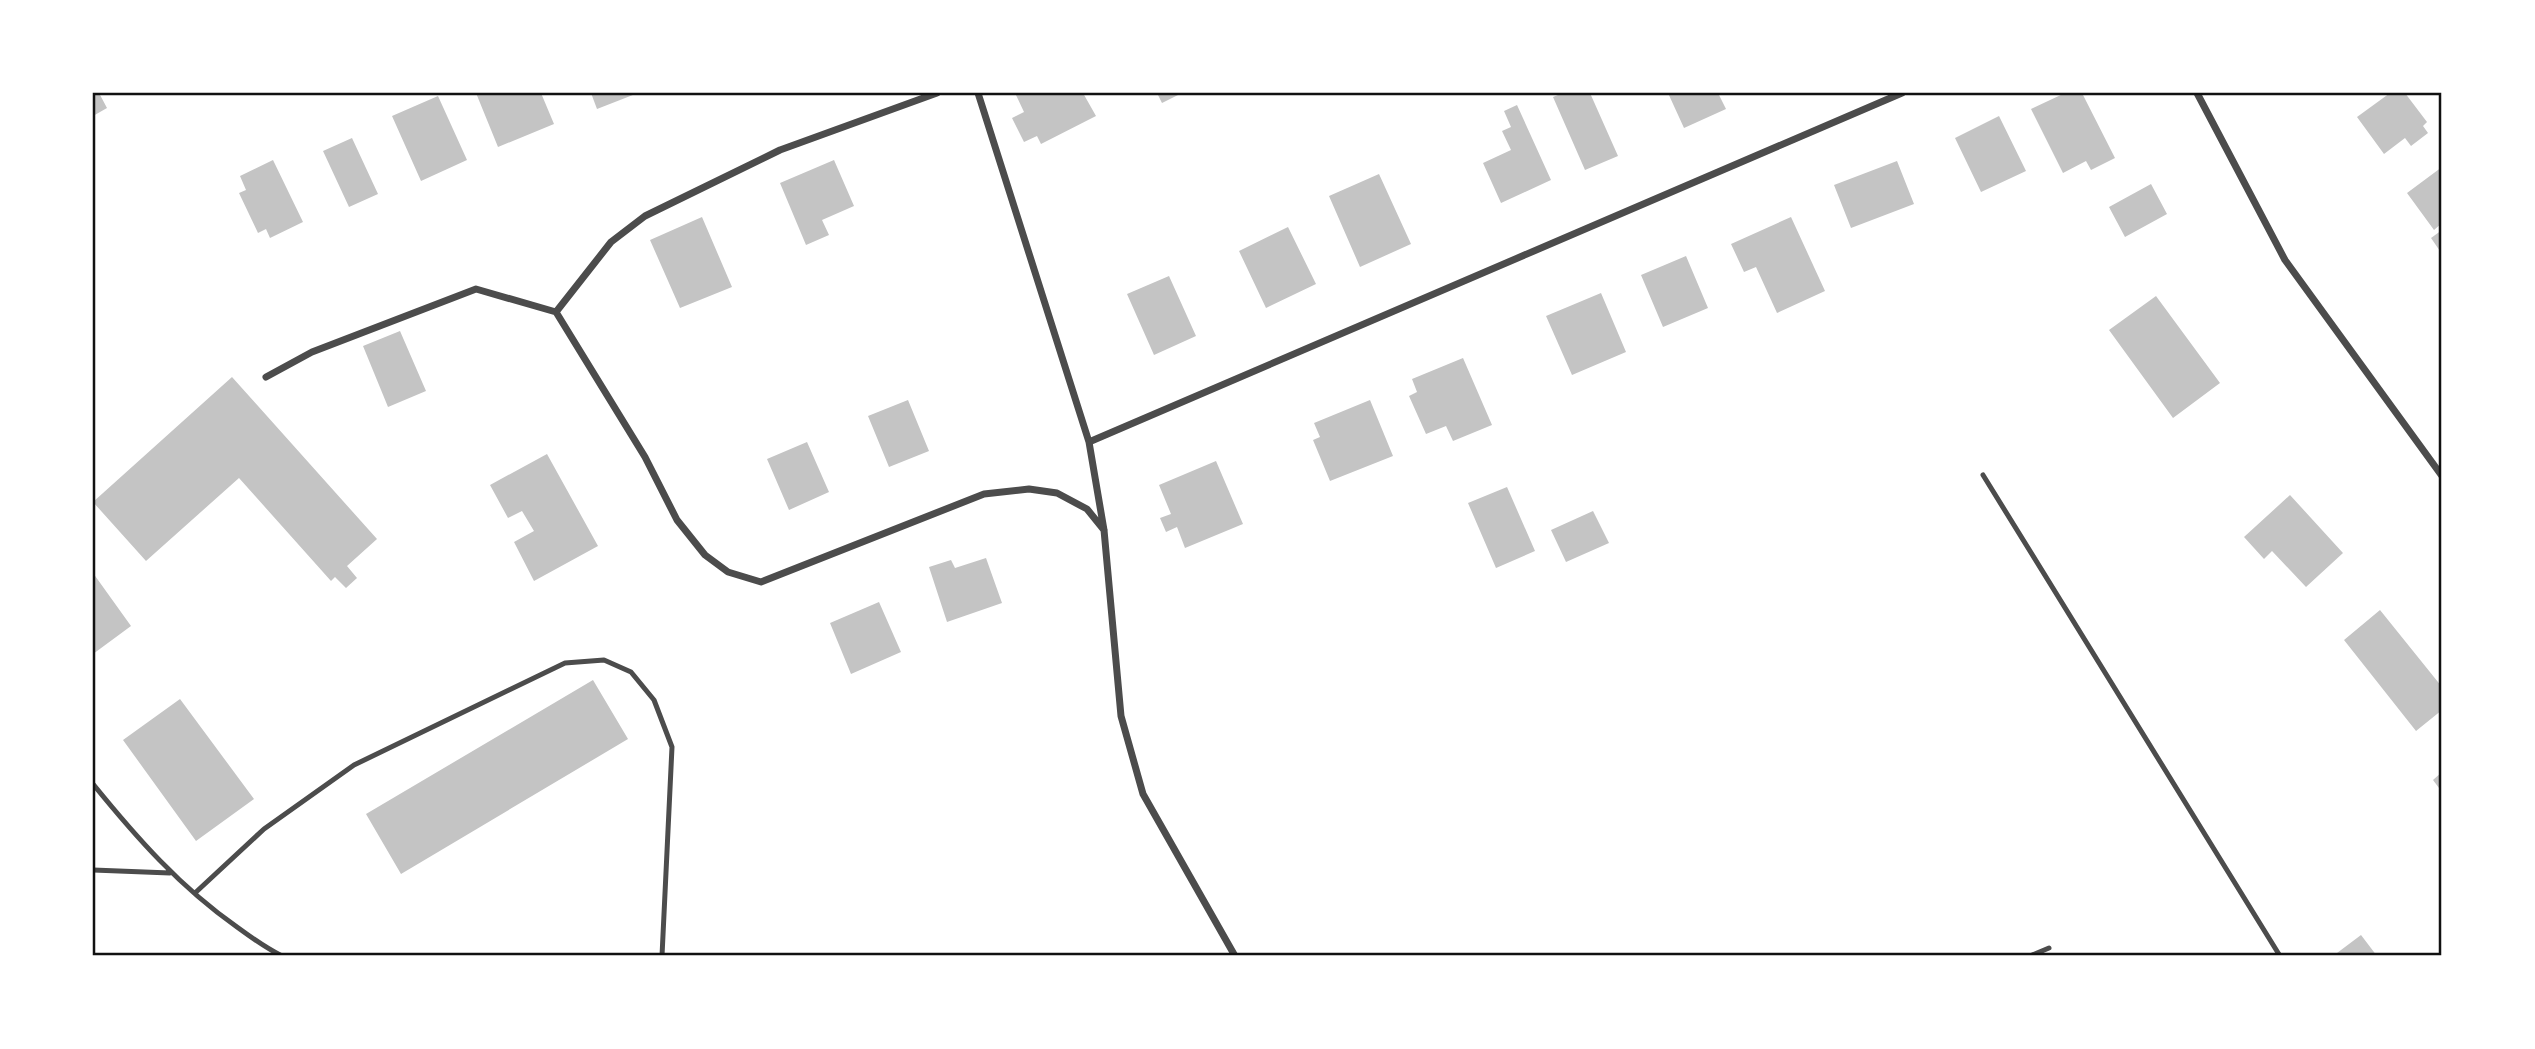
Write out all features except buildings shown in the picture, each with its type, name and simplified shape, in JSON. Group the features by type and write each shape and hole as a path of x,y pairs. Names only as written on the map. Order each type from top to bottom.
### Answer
{"street":[{"path":"556,312 611,242 645,216 780,150 937,93"},
{"path":"978,93 1089,443 1104,530 1121,716 1143,794 1235,956"},
{"path":"1089,443 1902,93"},
{"path":"2197,93 2286,260 2442,476"},
{"path":"266,377 313,352 476,289 556,312 645,457 677,520 705,555 728,572 761,582 985,494 1029,489 1056,493 1087,509 1104,530"}],"lane":[{"path":"1983,475 2280,956"},
{"path":"195,893 264,829 354,765 565,663 604,660 631,672 654,699 672,747 662,956"},
{"path":"93,784 136,838 170,873 216,912 282,956"},
{"path":"93,870 170,873"},
{"path":"2030,956 2049,948"},
{"path":"270,950 275,956"}]}
